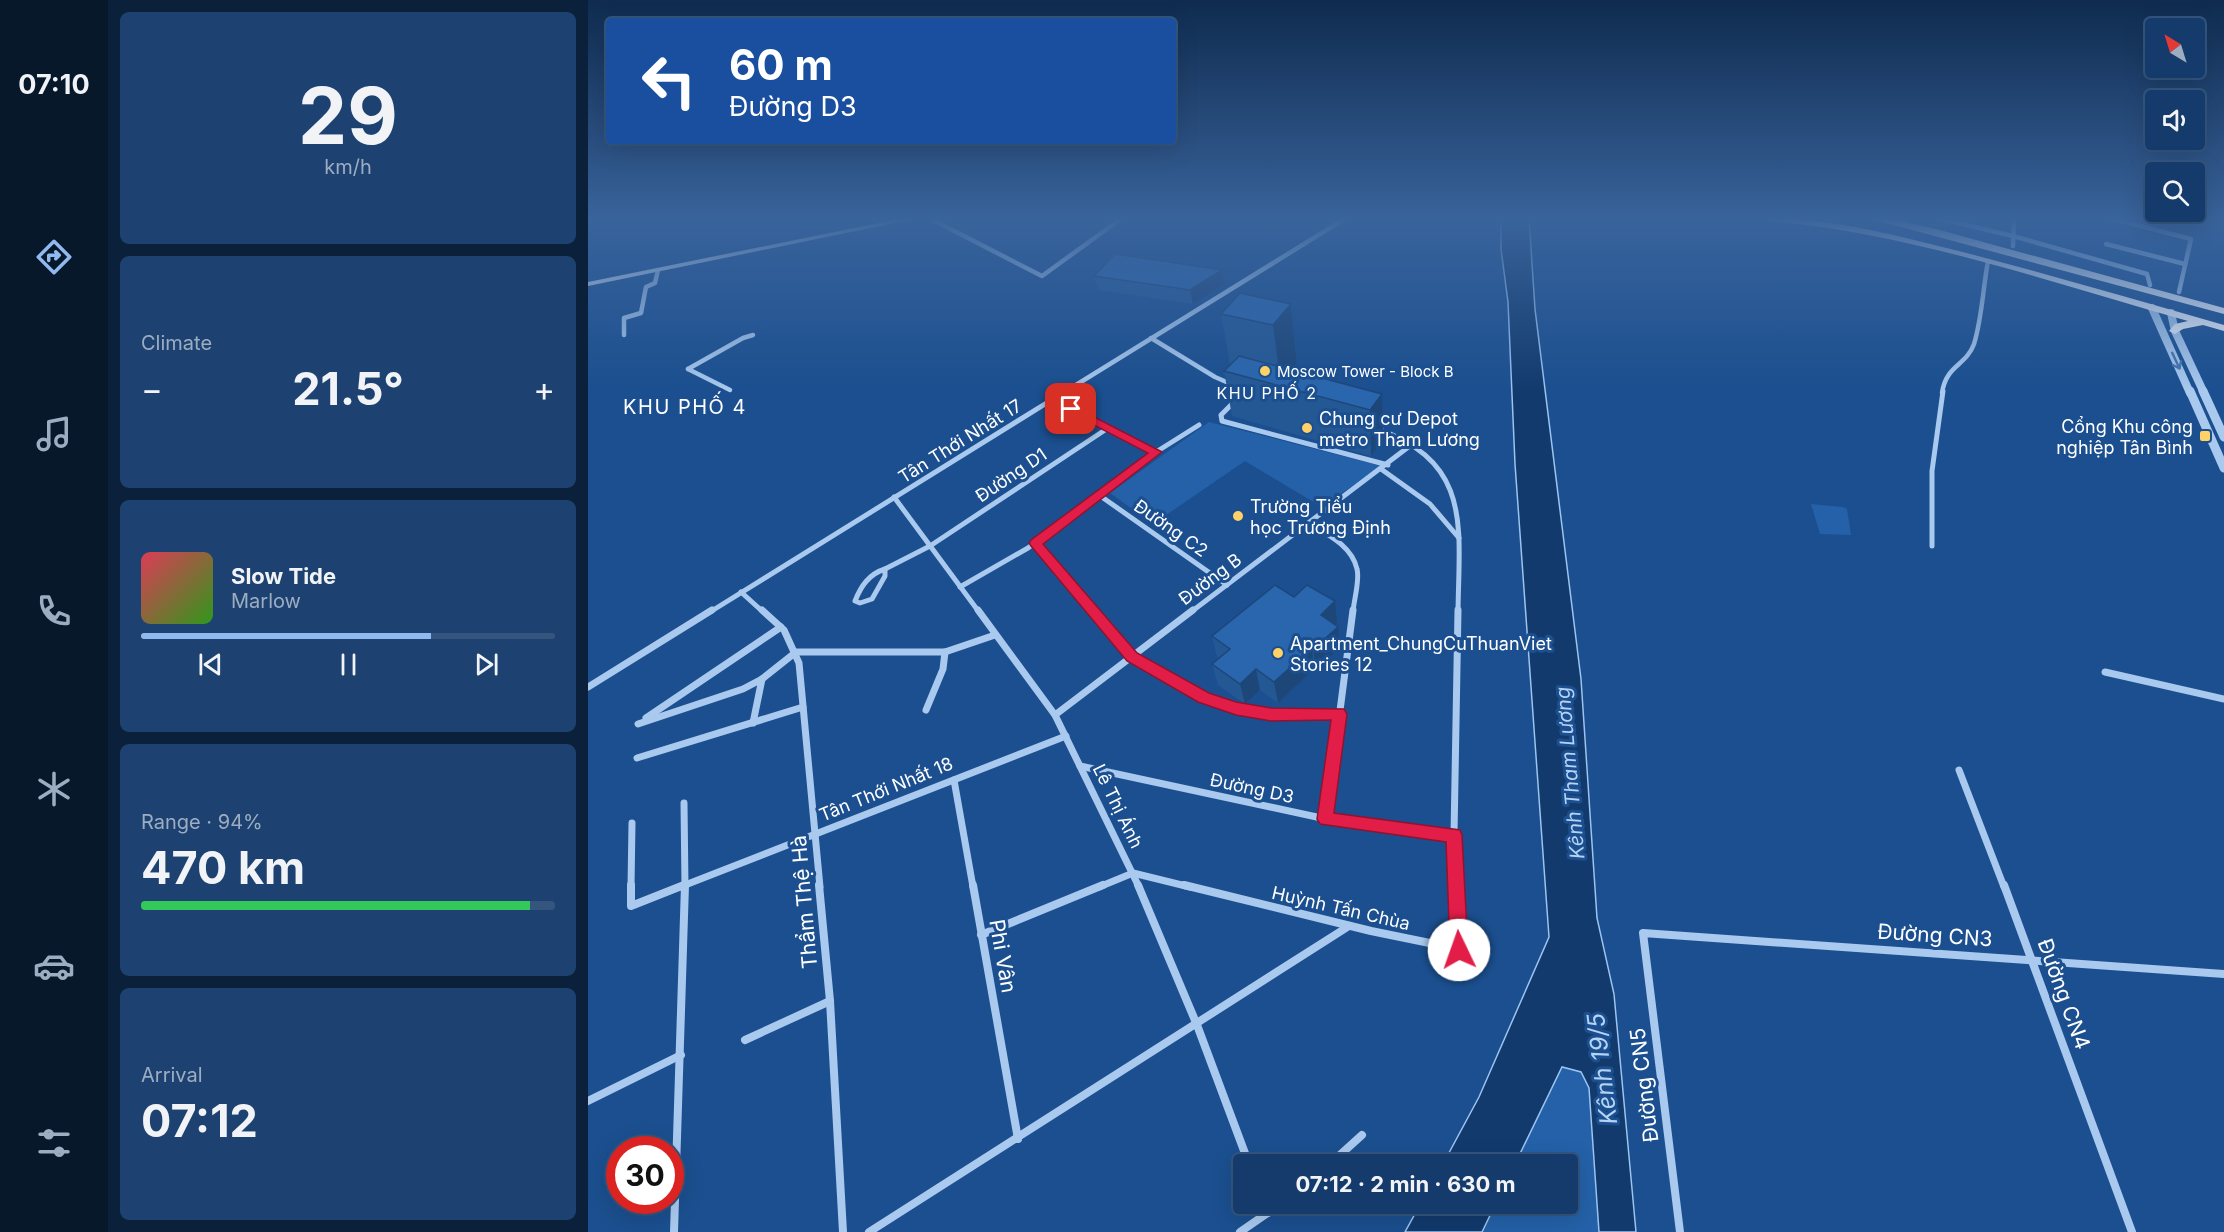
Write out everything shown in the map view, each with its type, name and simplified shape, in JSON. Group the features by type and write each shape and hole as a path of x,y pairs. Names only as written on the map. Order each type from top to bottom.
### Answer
{"main road":[{"path":"588,282 620,275"},
{"path":"588,282 626,275"},
{"path":"2055,275 2175,302 2224,324"},
{"path":"2070,275 2175,302 2224,310"},
{"path":"2083,275 2151,296"},
{"path":"2100,275 2151,296"},
{"path":"2175,302 2224,304"},
{"path":"2175,302 2209,323"},
{"path":"2175,331 2184,324 2224,324"}],"street":[{"path":"624,335 624,318 641,313 646,287 655,283 657,275"},
{"name":"Tân Thới Nhất 17","path":"588,687 1253,275"},
{"path":"1932,546 1932,471 1943,388 1948,373 1968,356 1974,343 1986,275"},
{"path":"2185,275 2175,302 2175,331 2224,439 2213,440"},
{"path":"2151,296 2224,468"},
{"path":"730,390 688,369 743,338 753,336"},
{"path":"1151,338 1215,377 1235,386"},
{"path":"1237,398 1221,415 1222,421 1388,465"},
{"path":"1053,399 1156,452"},
{"path":"960,587 1035,543 1156,452 1199,425"},
{"name":"Huỳnh Tấn Chùa","path":"1133,873 1349,926 1459,950 1454,835 1459,538 1454,494 1434,463 1392,433 1369,426"},
{"name":"Đường D1","path":"885,569 886,573 872,599 860,603 855,601 860,588 874,572 885,569 930,546 1108,428"},
{"name":"Đường B","path":"1054,715 1388,465 1411,445"},
{"path":"1381,469 1430,504 1459,538"},
{"name":"Đường C2","path":"1099,495 1227,585"},
{"name":"Lê Thị Ánh","path":"894,497 1054,715 1066,736 1133,873 1197,1025 1245,1154"},
{"path":"1309,523 1343,543 1352,554 1358,570 1326,819"},
{"path":"1035,543 1132,657 1204,697 1236,708 1271,714 1339,714"},
{"name":"Thẩm Thệ Hà","path":"741,592 781,627 796,652 831,1001 843,1232"},
{"path":"781,627 638,724 743,689 762,679 796,652 945,652 995,635"},
{"path":"926,710 943,669 945,652"},
{"path":"2105,672 2224,699"},
{"path":"753,723 762,679"},
{"path":"637,758 803,707"},
{"name":"Tân Thới Nhất 18","path":"632,823 631,906 1066,736"},
{"name":"Đường D3","path":"1080,766 1326,819 1454,835"},
{"name":"Đường CN4","path":"1959,770 2032,959 2132,1232"},
{"name":"Phi Vân","path":"954,780 1018,1139"},
{"path":"674,1232 685,886 684,804"},
{"path":"981,935 1133,873"},
{"path":"869,1232 1349,926"},
{"name":"Đường CN3","path":"1643,933 2224,974"},
{"name":"Đường CN5","path":"1643,933 1680,1232"},
{"path":"745,1040 831,1001"},
{"path":"588,1101 681,1054"},
{"path":"1341,1154 1362,1135"},
{"path":"1240,1232 1267,1214"}],"shaded area":[{"path":"1209,422 1381,466 1322,507 1245,461 1153,524 1110,493"},
{"path":"1811,504 1847,509 1851,535 1820,534"},
{"path":"1562,1066 1581,1072 1589,1088 1599,1232 1482,1232 1491,1214 1578,1214 1578,1154 1520,1154"}],"water":[{"name":"Kênh Tham Lương","path":"1504,275 1533,275 1581,679 1597,918 1614,994 1636,1232 1599,1232 1589,1088 1581,1072 1562,1067 1520,1154 1448,1154 1479,1097 1549,937 1515,464 1508,302"},
{"path":"1415,1214 1491,1214 1482,1232 1405,1232"}],"building":[{"path":"1094,275 1213,275 1190,290"},
{"path":"1240,293 1291,304 1273,325 1221,314"},
{"path":"1239,356 1382,394 1370,410 1224,371"},
{"path":"1275,585 1294,597 1307,585 1335,601 1321,615 1338,627 1274,682 1256,669 1240,684 1212,664 1230,649 1212,636"}],"place":[{"name":"Moscow Tower - Block B","path":"1265,371"},
{"name":"Chung cư Depot metro Tham Lương","path":"1307,428"},
{"name":"Cổng Khu công nghiệp Tân Bình","path":"2205,436"},
{"name":"Trường Tiểu học Trương Định","path":"1238,516"},
{"name":"Apartment_ChungCuThuanViet Stories 12","path":"1278,653"}],"district":[{"name":"KHU PHỐ 2","path":"1267,393"},
{"name":"KHU PHỐ 4","path":"685,407"}],"route":[{"path":"1071,409 1156,452 1035,543 1132,657 1204,697 1236,708 1271,714 1339,714 1326,819 1454,835 1459,950"}],"water label":[{"name":"Kênh 19/5","path":"1602,1069"}]}
